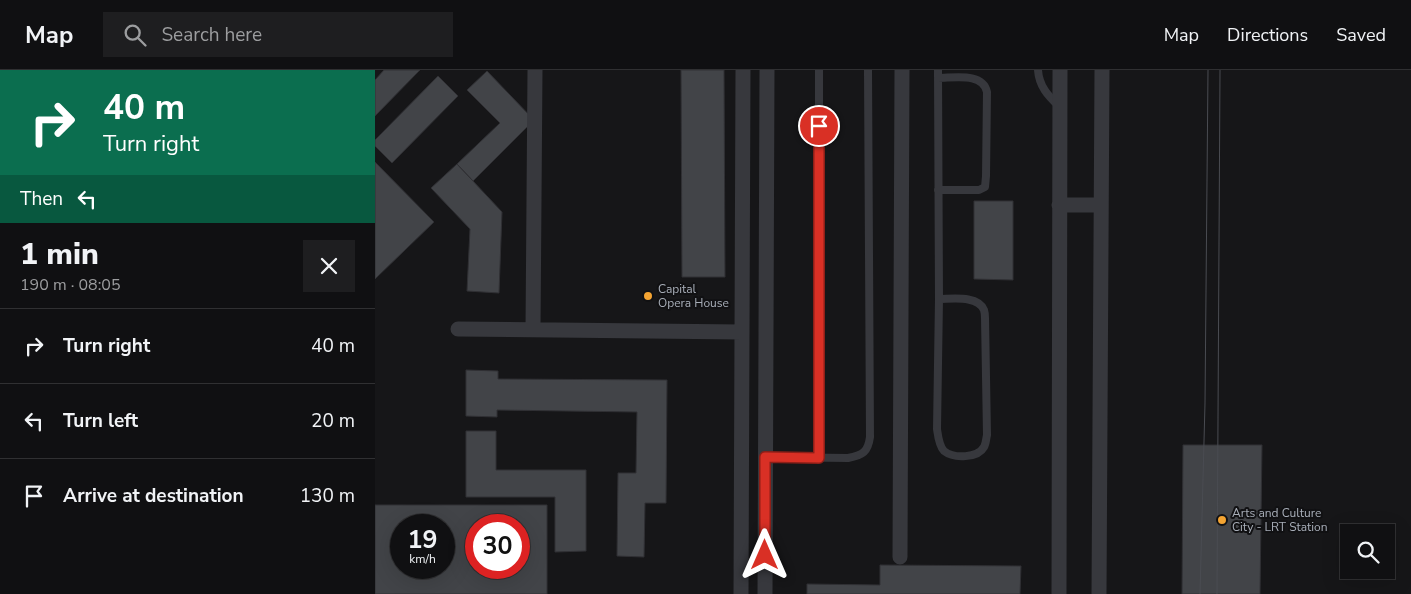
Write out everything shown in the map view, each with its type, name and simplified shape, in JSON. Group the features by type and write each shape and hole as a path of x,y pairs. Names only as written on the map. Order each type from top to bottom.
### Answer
{"street":[{"path":"533,330 535,70"},
{"path":"741,594 743,70"},
{"path":"765,594 767,70"},
{"path":"900,557 902,70"},
{"path":"1059,594 1060,70"},
{"path":"1099,594 1102,70"},
{"path":"1059,205 1101,205"},
{"path":"459,329 742,332"}],"lane":[{"path":"819,70 819,458"},
{"path":"765,457 848,458 859,456 865,452 869,445 868,70"},
{"path":"1039,70 1043,89 1060,107"},
{"path":"938,190 979,190 985,187 987,92 986,86 979,80 938,74 938,190 939,299 937,429 939,442 944,451 954,456 969,456 978,453 985,446 987,435 984,309 978,303 968,299 939,299"}],"building":[{"path":"384,70 420,70 375,116 375,80"},
{"path":"681,70 724,70 725,277 682,277"},
{"path":"487,71 534,120 473,181 457,164 500,123 467,90"},
{"path":"438,76 458,96 392,163 375,146 375,140"},
{"path":"375,162 434,222 375,279"},
{"path":"457,164 502,212 499,293 467,291 470,229 431,188"},
{"path":"974,201 1013,201 1013,280 974,279"},
{"path":"466,370 498,371 498,379 667,380 666,503 645,503 644,557 617,556 618,473 636,473 637,412 497,410 497,417 466,416"},
{"path":"466,431 496,431 496,470 586,470 586,551 555,552 555,497 466,497"},
{"name":"Arts and Culture City - LRT Station","path":"1183,445 1262,445 1260,594 1182,594"},
{"path":"375,505 547,505 547,594 375,594"},
{"path":"880,565 1021,566 1020,594 807,594 807,584 880,585"}],"tram line":[{"path":"1200,594 1205,403 1208,70"},
{"path":"1217,594 1220,70"}],"place":[{"name":"Capital Opera House","path":"648,296"},
{"name":"Arts and Culture City - LRT Station","path":"1222,520"}],"route":[{"path":"765,555 765,457 819,458 819,126"}]}
